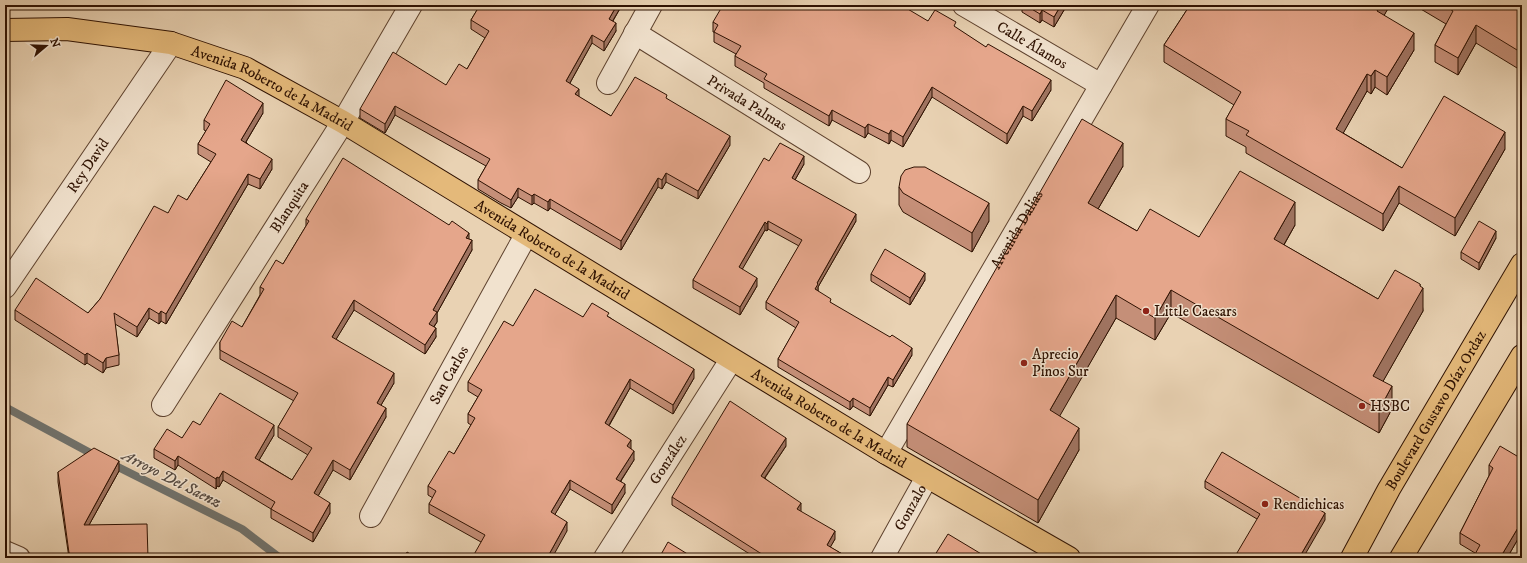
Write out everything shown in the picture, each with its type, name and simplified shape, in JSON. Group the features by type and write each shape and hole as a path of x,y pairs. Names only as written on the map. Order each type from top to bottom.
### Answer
{"main road":[{"name":"Avenida Roberto de la Madrid","path":"5,30 67,29 171,43 245,68 343,122 731,360 886,453 1069,558"},
{"name":"Boulevard Gustavo Díaz Ordaz","path":"1352,558 1389,488 1522,264"},
{"path":"1401,558 1522,356"},
{"path":"1418,531 1419,558"}],"street":[{"name":"Blanquita","path":"163,405 343,122 411,5"},
{"path":"608,83 651,5"},
{"name":"Calle Álamos","path":"964,5 1101,85"},
{"name":"Avenida Dalias","path":"886,453 1148,5"},
{"name":"Privada Palmas","path":"635,33 859,172"},
{"name":"Rey David","path":"5,287 171,43"},
{"name":"San Carlos","path":"371,516 526,235"},
{"name":"González","path":"604,558 731,360"},
{"name":"Gonzalo","path":"882,558 927,477"},
{"path":"5,552 19,558"}],"building":[{"path":"480,5 617,5 609,19 616,23 604,42 592,35 566,81 579,89 575,94 611,116 635,77 667,95 666,98 730,136 698,191 666,173 662,180 658,178 621,241 550,199 548,202 534,194 532,196 518,188 511,200 478,180 490,159 395,106 385,124 360,109 393,52 446,85 459,64 467,69 489,31 471,20"},
{"path":"723,5 901,5 928,21 935,10 956,22 954,26 986,47 988,44 1051,80 1032,111 1023,106 1007,134 932,87 903,137 891,130 889,134 868,124 865,128 832,110 829,116 764,79 767,74 735,56 741,46 714,32 718,25 713,22"},
{"path":"1025,5 1061,5 1054,17 1042,10 1040,14"},
{"path":"1190,5 1380,5 1377,11 1414,33 1387,77 1375,70 1371,76 1367,74 1336,129 1402,168 1444,96 1505,132 1455,218 1399,186 1383,214 1246,135 1249,131 1226,119 1241,92 1164,45"},
{"path":"1443,5 1522,5 1522,53 1476,25 1458,58 1435,45 1453,11"},
{"path":"226,80 263,103 241,140 272,159 260,179 248,174 166,314 161,311 159,314 149,308 137,327 114,313 119,355 106,358 103,363 87,353 85,355 15,310 36,278 88,313 100,299 154,206 168,213 178,195 187,200 216,154 198,144 210,124 204,120"},
{"path":"1082,119 1123,143 1088,203 1137,231 1150,209 1199,237 1240,171 1295,202 1274,239 1378,299 1395,270 1420,284 1423,288 1373,376 1392,386 1379,410 1171,290 1155,318 1116,295 1050,410 1079,428 1038,500 907,424"},
{"path":"780,143 804,156 792,178 856,214 815,289 831,299 830,302 890,337 892,335 912,348 893,380 888,377 870,408 853,398 850,402 778,359 799,322 766,302 802,240 768,221 767,224 765,222 739,267 757,278 740,307 693,280 764,158 769,161"},
{"path":"343,158 449,225 452,221 469,233 466,238 472,240 433,310 437,312 429,324 436,328 425,345 354,300 332,337 394,373 377,403 386,408 350,470 333,460 314,493 330,503 313,533 271,509 275,502 223,471 219,478 217,477 216,479 178,456 175,461 154,449 167,429 182,438 193,421 200,425 220,393 274,425 255,458 292,480 312,448 278,427 298,393 220,350 220,342 232,321 242,327 264,289 260,287 276,260 283,264 309,221 306,219"},
{"path":"914,167 925,167 989,203 972,233 903,193 899,187 901,176 905,170"},
{"path":"1479,221 1496,231 1479,263 1461,252"},
{"path":"885,249 925,273 910,298 871,274"},
{"path":"535,289 583,317 592,303 609,313 607,316 694,369 673,405 630,379 605,423 631,440 627,446 634,451 616,479 625,484 612,505 570,480 551,512 567,522 547,558 472,558 485,535 429,504 436,491 428,486 449,451 454,454 475,418 468,414 482,390 468,382 504,321 513,326"},
{"path":"730,401 786,438 761,476 801,503 797,509 835,531 827,545 849,558 768,558 672,497"},
{"path":"1500,446 1522,459 1522,521 1500,558 1473,558 1480,545 1460,533 1493,468 1489,465"},
{"path":"94,448 119,461 84,525 147,524 148,558 80,558 69,553 58,472"},
{"name":"Rendichicas","path":"1222,452 1325,513 1299,558 1234,558 1260,514 1205,481"},
{"path":"948,534 988,558 933,558"},
{"path":"668,542 694,558 659,558"},
{"path":"407,552 417,558 404,558"}],"waterway":[{"name":"Arroyo Del Saenz","path":"5,407 96,456"},
{"name":"Arroyo Del Saenz","path":"110,463 242,529 280,558"}],"place":[{"name":"Little Caesars","path":"1146,311"},
{"name":"Aprecio Pinos Sur","path":"1024,363"},
{"name":"HSBC","path":"1362,406"},
{"name":"Rendichicas","path":"1265,504"}]}
